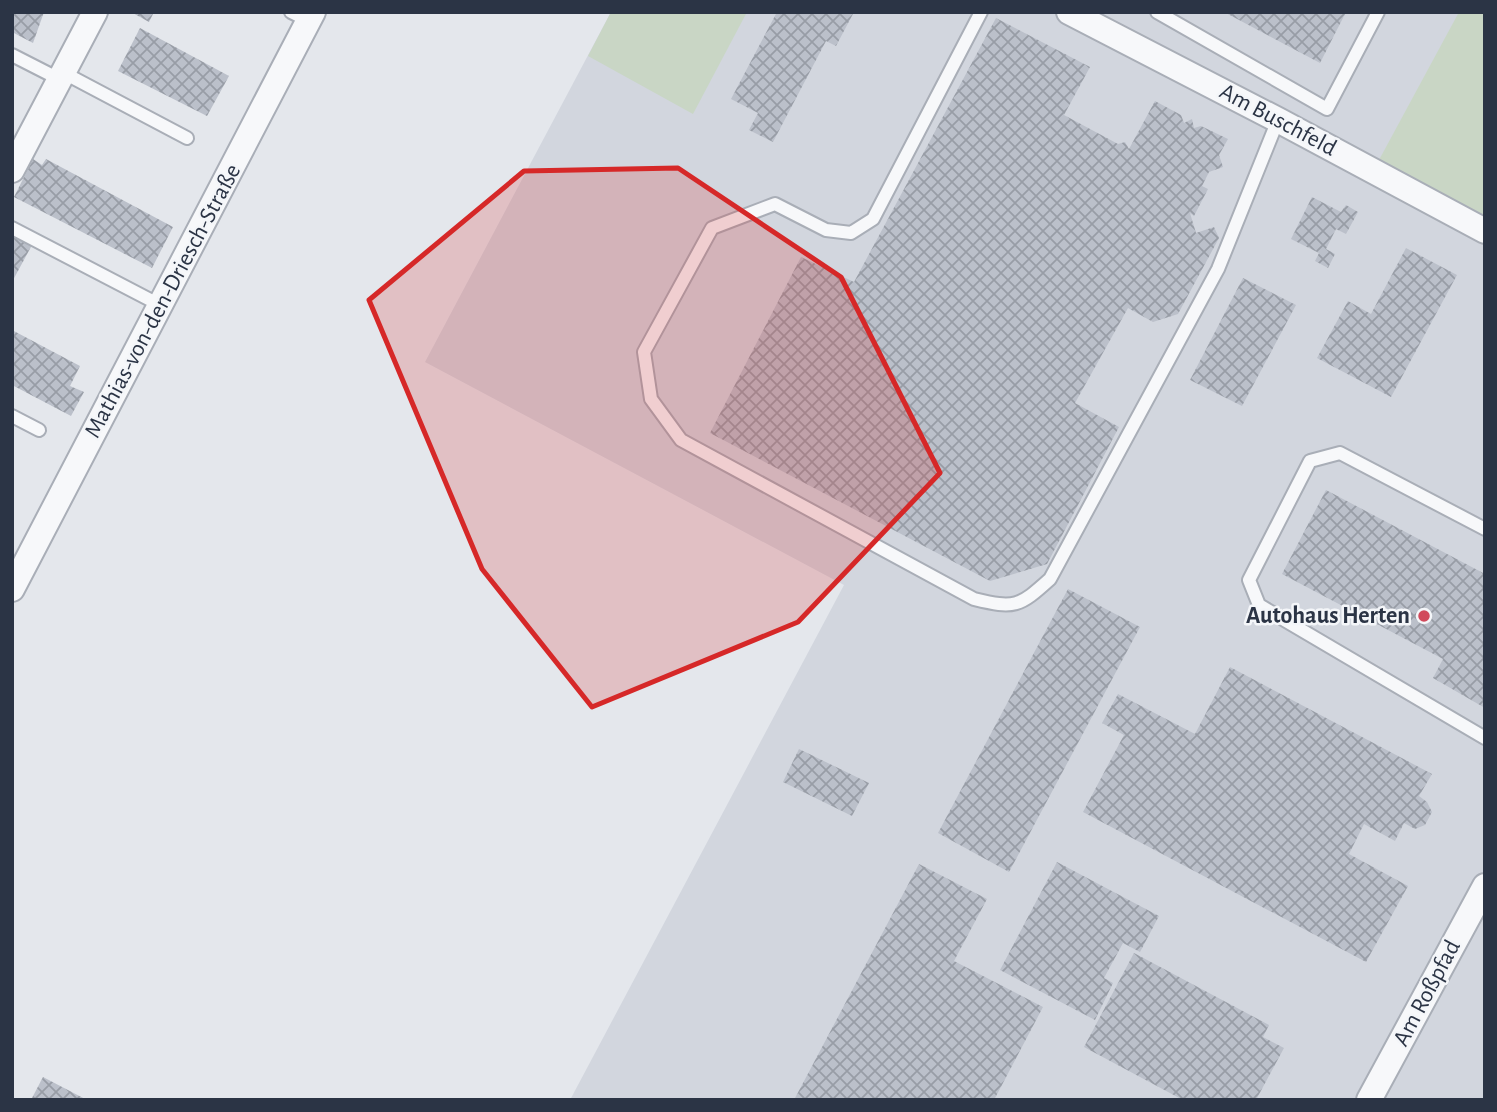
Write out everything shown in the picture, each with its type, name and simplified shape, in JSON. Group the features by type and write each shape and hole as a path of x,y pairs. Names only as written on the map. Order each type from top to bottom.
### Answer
{"street":[{"path":"12,170 95,12"},
{"name":"Am Buschfeld","path":"1069,12 1485,231"},
{"name":"Mathias-von-den-Driesch-Straße","path":"12,589 160,305 304,15"},
{"name":"Am Roßpfad","path":"1369,1100 1485,886"}],"lane":[{"path":"981,12 873,219 851,233 826,230 775,204 712,228 644,352 651,399 681,440 974,599 1004,607 1028,599 1050,579 1218,269 1278,120"},
{"path":"1157,12 1326,109 1378,12"},
{"path":"12,55 187,138"},
{"path":"12,228 160,305"},
{"path":"12,416 40,430"},
{"path":"1485,529 1340,453 1310,461 1249,580 1259,605 1485,738"}],"highlighted area":[{"path":"678,168 841,277 940,473 798,622 592,707 482,569 369,300 524,171"}],"shaded area":[{"path":"611,12 1485,12 1485,1100 570,1100 844,585 425,362"}],"green space":[{"path":"611,12 747,12 693,114 588,56"},
{"path":"1459,12 1485,12 1485,216 1379,160"}],"building":[{"path":"14,12 44,12 33,43 12,32"},
{"path":"131,12 154,12 149,22"},
{"path":"777,12 854,12 836,46 826,41 773,142 749,130 758,113 731,99"},
{"path":"1224,12 1346,12 1320,63"},
{"path":"996,18 1090,67 1064,115 1118,144 1125,142 1129,149 1155,101 1181,115 1184,123 1192,119 1194,128 1201,126 1228,139 1219,155 1223,167 1209,172 1202,186 1208,189 1194,216 1190,213 1196,233 1214,227 1219,238 1178,314 1153,322 1128,308 1075,403 1119,427 1047,564 990,581 710,433 801,257 854,282"},
{"path":"140,28 229,76 207,116 118,71"},
{"path":"33,159 42,165 46,159 173,227 152,268 14,197"},
{"path":"1312,197 1341,212 1346,205 1358,212 1346,234 1336,229 1326,249 1335,254 1328,268 1315,261 1319,253 1291,239"},
{"path":"13,235 32,245 12,282 12,237"},
{"path":"1406,248 1457,275 1391,397 1317,358 1348,301 1371,314"},
{"path":"1243,278 1296,305 1242,406 1190,380"},
{"path":"12,330 80,366 70,386 84,392 71,416 12,385"},
{"name":"Autohaus Herten","path":"1326,490 1485,574 1485,708 1433,678 1443,659 1282,574"},
{"path":"1068,589 1140,627 1009,872 938,833"},
{"path":"1230,667 1432,774 1419,796 1427,802 1432,812 1425,825 1415,829 1404,823 1395,841 1364,824 1349,854 1408,886 1366,962 1083,812 1124,735 1102,723 1118,694 1195,734"},
{"path":"799,749 869,783 852,816 783,782"},
{"path":"1057,862 1159,916 1140,952 1123,943 1104,978 1113,983 1095,1020 1000,970"},
{"path":"919,864 987,899 954,961 1043,1007 994,1100 794,1100"},
{"path":"1134,953 1269,1025 1263,1037 1284,1048 1256,1100 1183,1100 1084,1047"},
{"path":"43,1077 87,1100 32,1098"}],"place":[{"name":"Autohaus Herten","path":"1424,616"}]}
